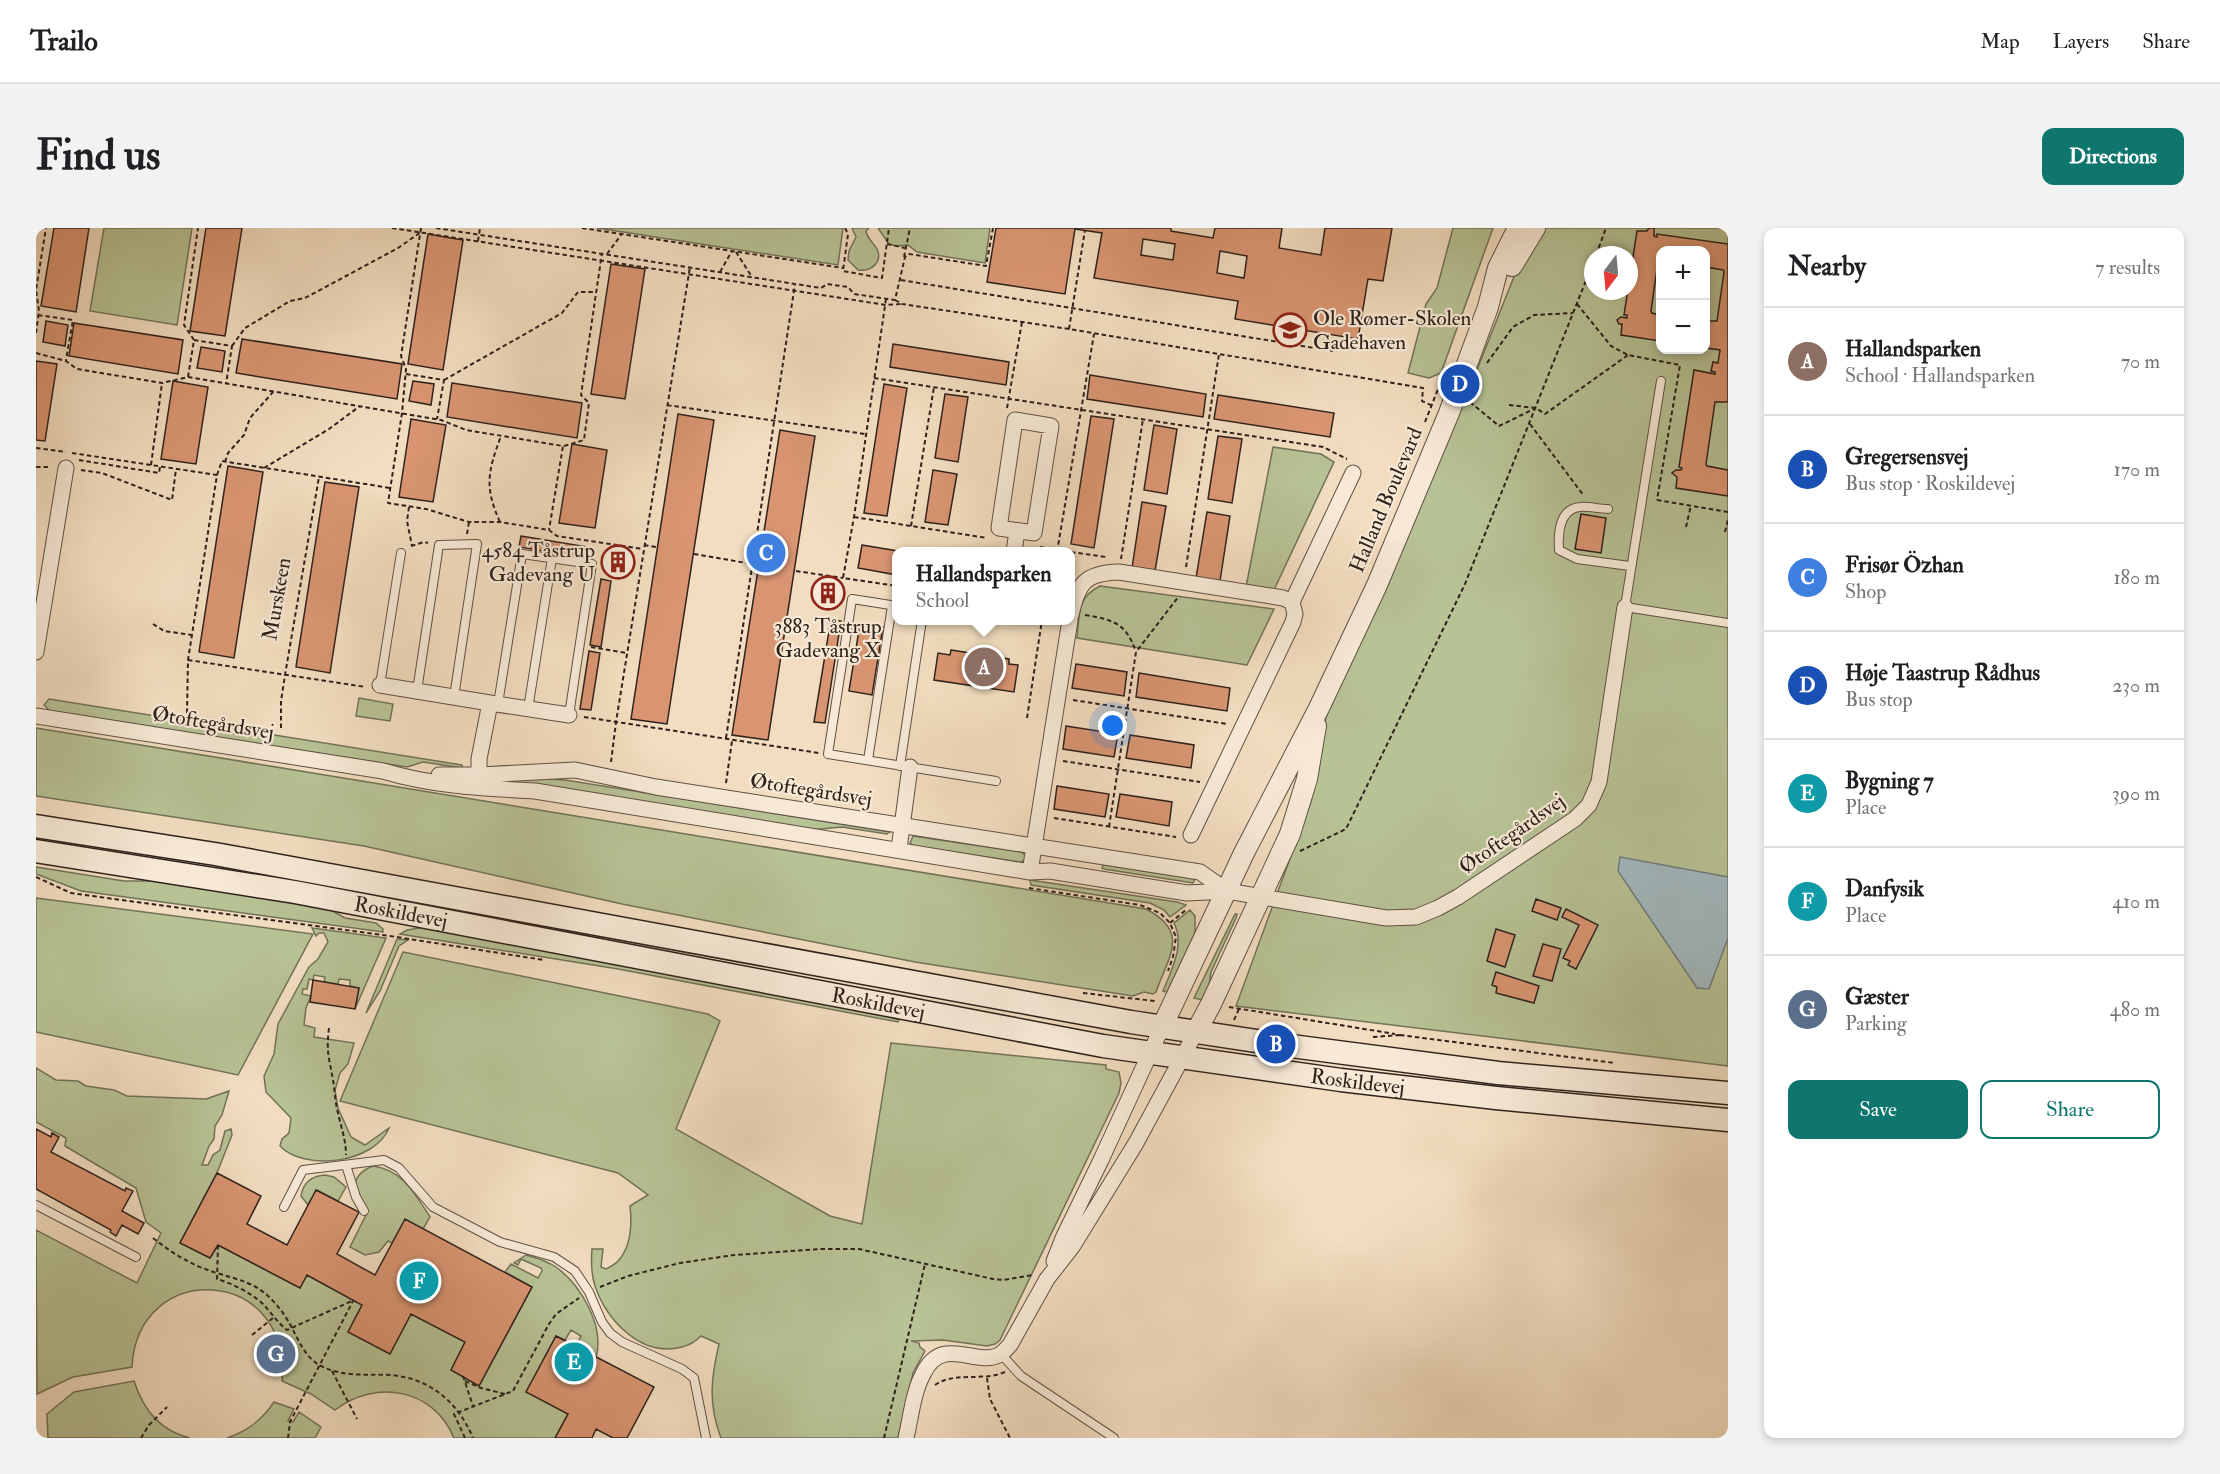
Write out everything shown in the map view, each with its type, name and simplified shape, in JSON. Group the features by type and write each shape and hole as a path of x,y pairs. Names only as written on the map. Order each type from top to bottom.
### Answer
{"main road":[{"name":"Roskildevej","path":"36,826 226,856 1162,1027 1498,1073 1728,1093"},
{"name":"Roskildevej","path":"36,850 295,892 890,1007 1149,1053 1341,1080 1496,1098 1728,1119"}],"street":[{"name":"Halland Boulevard","path":"1488,307 1498,268 1518,228"},
{"name":"Halland Boulevard","path":"1162,1027 1166,1000 1227,891 1319,708 1377,585 1449,386 1488,307 1535,228"},
{"path":"1016,420 1051,426 1034,533 1015,542 999,528 1016,420"},
{"path":"36,652 61,462"},
{"path":"1191,835 1293,622 1295,614 1292,603 1353,473"},
{"path":"1075,587 1088,578 1101,573 1119,572 1283,598 1292,603"},
{"name":"Øtoftegårdsvej","path":"36,716 383,771 397,769 479,781 1030,872 1050,871 1192,893 1227,891 1386,918 1416,916 1458,897 1575,819 1589,805 1599,782 1624,607"},
{"path":"1030,872 1069,625"},
{"path":"380,685 569,715"},
{"path":"479,781 479,759 494,704"},
{"name":"Halland Boulevard","path":"1196,1032 1290,834 1307,779 1319,708"},
{"path":"899,849 905,766"},
{"name":"Øtoftegårdsvej","path":"479,781 575,770 656,787 1200,872 1227,891"},
{"path":"906,1438 923,1373 932,1361 951,1353 989,1357 1001,1354 1010,1345 1047,1279 1064,1236 1162,1027"},
{"path":"1047,1279 1072,1246 1120,1168 1196,1032"}],"lane":[{"name":"Øtoftegårdsvej","path":"1624,607 1661,381"},
{"path":"1608,509 1579,507 1568,513 1560,522 1559,550 1577,558 1630,566"},
{"path":"417,691 439,545 477,544 454,697"},
{"path":"380,685 401,553"},
{"path":"494,704 522,554 552,558 592,564 569,715"},
{"path":"528,709 552,558"},
{"path":"892,606 852,599 828,754 996,781"},
{"path":"1624,607 1728,623"},
{"path":"868,760 892,623"},
{"path":"905,766 922,625"},
{"path":"284,1207 303,1170 384,1160 399,1168 433,1207 500,1242 554,1257 575,1271 589,1292 602,1322 610,1333 622,1342 682,1369 694,1378 706,1438"},
{"path":"1101,1160 1120,1168"},
{"path":"346,1165 356,1197 364,1211"},
{"path":"36,1205 136,1257"},
{"path":"1001,1354 1021,1376 1114,1438"}],"path":[{"path":"36,333 38,315 36,290 46,228"},
{"path":"188,377 194,340 184,325 198,228"},
{"path":"392,228 885,305 902,304 1069,329 1422,388 1422,401 1431,405"},
{"path":"421,228 401,356 406,374 388,503 469,522 500,522 549,530 557,536 656,547"},
{"path":"436,228 821,288 827,284 848,287 854,294 896,300 902,304"},
{"path":"478,241 480,228"},
{"path":"582,228 843,268 843,271 882,278 889,228"},
{"path":"843,268 848,234 845,228"},
{"path":"896,300 910,228"},
{"path":"903,262 909,254 986,266 993,228"},
{"path":"1599,246 1606,228"},
{"path":"1069,329 1085,230"},
{"path":"226,384 232,346 245,328 290,301 305,298 398,248 420,232"},
{"path":"607,254 622,234"},
{"path":"887,244 906,248"},
{"path":"720,272 734,251"},
{"path":"734,251 753,277"},
{"path":"36,353 66,361 76,369 162,384 188,377 437,419 466,430 563,446 584,440 589,403 581,395 602,254"},
{"path":"609,776 690,267"},
{"path":"900,280 1334,351"},
{"path":"726,738 795,284"},
{"path":"1298,852 1346,829 1465,584 1584,286"},
{"path":"406,374 444,380 562,313 578,292 597,292"},
{"path":"843,578 886,299"},
{"path":"1577,304 1611,346 1628,355 1680,365 1657,500 1728,512"},
{"path":"1483,368 1513,327 1534,315 1574,313"},
{"path":"38,315 72,320 66,361"},
{"path":"1016,420 1007,411 1022,322"},
{"path":"1058,547 1094,334"},
{"path":"194,340 232,346"},
{"path":"1109,827 1136,652 1182,591 1184,583 1219,354"},
{"path":"1509,405 1536,408 1545,414 1628,355"},
{"path":"874,378 1323,447 1353,461 1353,473"},
{"path":"437,419 444,380"},
{"path":"151,465 162,384"},
{"path":"1425,422 1431,405 1449,386 1499,426 1536,408"},
{"path":"911,526 934,387"},
{"path":"225,462 228,453 244,435 250,418 273,392"},
{"path":"667,405 865,434"},
{"path":"263,468 328,429 360,406"},
{"path":"1119,572 1143,419"},
{"path":"1530,424 1592,508"},
{"path":"500,522 489,493 490,471 501,436"},
{"path":"549,530 563,446"},
{"path":"36,448 217,475"},
{"path":"57,451 61,462"},
{"path":"80,460 159,473 160,467"},
{"path":"187,713 188,660 217,475 222,461 390,488"},
{"path":"36,467 61,462 102,473 172,501 176,469"},
{"path":"102,473 103,464"},
{"name":"Murskeen","path":"281,728 281,701 318,477"},
{"path":"1686,526 1691,506"},
{"path":"409,507 407,521 412,546"},
{"path":"854,517 1042,547"},
{"path":"1725,532 1728,519"},
{"path":"401,553 424,542 439,545"},
{"path":"1075,553 1111,558"},
{"path":"694,554 758,565"},
{"path":"796,571 892,585"},
{"path":"1075,615 1113,620 1124,629 1136,652"},
{"path":"153,624 164,631 192,635"},
{"path":"1027,718 1041,625"},
{"path":"580,645 627,653"},
{"path":"188,660 364,687 380,685"},
{"path":"1058,698 1243,727"},
{"path":"569,715 828,754"},
{"path":"723,797 733,740"},
{"path":"1048,758 1215,784"},
{"path":"1039,816 1189,839 1191,835"},
{"path":"1030,872 1027,887 1140,905 1160,913 1170,923 1176,937 1173,957 1166,976"},
{"path":"1170,923 1187,909"},
{"path":"1211,1004 1400,1035 1615,1063"},
{"path":"1234,1020 1239,1009"},
{"path":"329,1028 328,1062 346,1144 346,1165"},
{"path":"153,1238 177,1257 217,1273 246,1280 261,1290 284,1314 303,1350 320,1366 349,1374 392,1375 419,1381 433,1388 459,1411 473,1438"},
{"path":"218,1245 217,1279 233,1285 263,1304 273,1318 287,1330 354,1300 290,1422 288,1438"},
{"path":"465,1438 454,1414 513,1391 556,1314 589,1292 628,1276 680,1263 734,1255 821,1249 859,1249 993,1279 1003,1280 1035,1275 1047,1279"},
{"path":"884,1438 925,1264"},
{"path":"252,1335 273,1318"},
{"path":"332,1371 357,1419"},
{"path":"463,1376 473,1406"},
{"path":"914,1406 938,1383 946,1379 987,1378 990,1398 1010,1438"},
{"path":"465,1381 481,1388 506,1394"},
{"path":"141,1438 149,1425 166,1407"}],"green space":[{"path":"104,228 192,228 177,325 90,311"},
{"path":"597,228 843,228 838,265"},
{"path":"852,228 869,228 866,231 867,234 878,254 877,262 871,268 858,270 848,260 849,251 856,237"},
{"path":"878,228 990,228 985,263 917,252 908,245 889,244"},
{"path":"1453,228 1493,228 1441,373 1429,378 1408,373 1426,304 1437,288"},
{"path":"1539,228 1728,228 1728,1066 1236,1006 1311,801 1326,717 1453,418 1465,400 1517,269"},
{"path":"1273,447 1321,454 1334,462 1274,590 1246,587"},
{"path":"1100,586 1274,609 1247,665 1077,638 1079,614 1083,601"},
{"path":"359,698 393,704 390,721 356,716"},
{"path":"49,699 462,765 463,768 423,762 407,767 50,711 44,705"},
{"path":"36,728 1146,909 1168,926 1172,936 1170,956 1156,992 1153,994 1144,992 1133,996 915,962 622,904 364,846 36,796"},
{"path":"534,778 565,780 890,832 887,834 842,827 810,830 499,780"},
{"path":"913,836 1021,852 1026,856 1024,861 1020,862 914,846 910,843"},
{"path":"1103,865 1195,879 1193,883 1104,869"},
{"path":"36,867 124,881 176,881 329,909 345,918 376,923 383,929 383,932 81,891 36,874"},
{"path":"1030,880 1186,905 1170,917 1164,910 1150,903 1031,885"},
{"path":"36,898 313,934 238,1075 36,1032"},
{"path":"1190,910 1195,916 1195,933 1167,992 1163,991 1178,948 1174,923"},
{"path":"1237,914 1236,918 1211,972 1209,986 1202,1000 1194,998"},
{"path":"426,927 869,1010 899,1020 898,1022 618,969 400,934 407,930"},
{"path":"312,928 386,938 355,1009 359,988 350,986 350,980 339,979 338,984 324,982 325,977 314,975 313,980 309,979 307,989 303,989 302,994 311,996 306,1008 304,1025 315,1028 314,1037 354,1043 348,1064 340,1073 335,1090 338,1108 351,1137 365,1145 389,1128 381,1140 370,1149 339,1160 306,1159 291,1154 280,1146 282,1139 289,1133 291,1118 266,1092 264,1076 274,1054 278,1024 309,967 318,959 328,942 324,933 316,936"},
{"path":"397,939 408,940 399,946 380,991 366,1013"},
{"path":"403,952 708,1014 720,1021 676,1129 830,1216 862,1224 891,1043 1106,1065 1106,1069 1119,1072 1121,1083 1119,1093 1000,1340 987,1346 943,1340 911,1341 919,1343 925,1351 913,1373 898,1438 721,1438 714,1414 712,1391 719,1344 701,1336 688,1345 667,1349 640,1342 617,1324 595,1286 592,1249 603,1249 601,1267 606,1269 618,1261 628,1242 631,1227 630,1206 648,1195 618,1173 340,1101"},
{"path":"36,1068 56,1080 78,1081 86,1086 114,1090 127,1096 206,1099 229,1091 222,1115 215,1126 214,1139 202,1165 208,1165 213,1155 220,1150 225,1131 231,1129 232,1135 217,1173 180,1243 210,1258 218,1245 300,1288 307,1275 362,1305 348,1332 390,1354 411,1314 465,1342 451,1370 479,1386 532,1287 505,1272 511,1264 538,1278 542,1271 541,1268 521,1259 518,1265 514,1263 526,1255 556,1267 574,1284 589,1308 594,1320 598,1345 596,1357 576,1346 581,1336 571,1330 565,1340 556,1336 527,1391 568,1414 555,1438 454,1438 445,1421 432,1408 418,1399 402,1394 385,1392 368,1394 351,1400 335,1410 311,1394 282,1381 278,1343 263,1315 240,1297 212,1290 184,1293 159,1307 140,1332 132,1367 73,1377 37,1394 36,1230 137,1283 161,1233 146,1222 136,1188 65,1146 66,1138 36,1122"},
{"path":"373,1166 392,1172 407,1184 430,1217 423,1229 405,1220 392,1243 388,1241 379,1252 365,1255 350,1247 367,1213 354,1185 361,1173"},
{"path":"325,1175 334,1177 346,1187 338,1201 317,1190 308,1205 301,1196 304,1187 308,1181"},
{"path":"134,1381 142,1401 154,1417 170,1430 190,1438 48,1438 47,1414 74,1392"},
{"path":"274,1402 294,1409 288,1421 293,1422 299,1412 321,1427 315,1438 227,1438 254,1424"}],"water":[{"path":"1620,857 1728,877 1728,938 1709,989 1697,988 1618,871"}],"building":[{"path":"54,228 89,228 76,312 41,306"},
{"path":"206,228 242,228 225,336 190,331"},
{"path":"996,228 1171,228 1171,231 1213,238 1215,228 1282,228 1279,248 1321,255 1325,228 1392,228 1383,281 1368,279 1358,339 1235,319 1238,301 1094,278 1102,233 1075,229 1065,294 987,282","holes":["1143,239 1175,244 1173,260 1141,255","1220,251 1247,256 1244,278 1217,273"]},
{"path":"1649,228 1654,228 1654,236 1657,237 1657,234 1728,244 1728,402 1715,402 1706,464 1728,470 1728,496 1676,488 1677,477 1672,473 1682,468 1679,467 1694,370 1715,374 1711,371 1713,362 1718,363 1720,350 1710,349 1710,321 1717,321 1724,272 1710,268 1710,246 1656,246 1656,276 1651,311 1656,314 1656,340 1621,335 1622,324 1619,324 1617,320 1621,317 1627,318 1627,315 1624,315 1626,300 1638,300 1638,246 1635,246 1637,231 1647,231"},
{"path":"428,234 463,240 443,370 408,364"},
{"path":"611,264 645,269 625,399 591,394"},
{"path":"46,321 68,325 65,346 43,342"},
{"path":"74,323 183,340 178,374 69,356"},
{"path":"242,339 402,364 397,399 236,373"},
{"path":"893,344 1009,362 1006,385 890,367"},
{"path":"201,347 225,351 222,372 197,368"},
{"path":"36,361 57,364 45,441 36,440"},
{"path":"1090,375 1206,394 1203,417 1087,399"},
{"path":"173,381 208,387 196,464 161,459"},
{"path":"413,381 434,384 431,405 409,401"},
{"path":"452,383 582,403 577,438 447,417"},
{"path":"884,384 907,388 887,516 864,513"},
{"path":"945,394 968,397 958,462 935,458"},
{"path":"1218,395 1334,413 1330,437 1214,419"},
{"path":"678,414 714,420 667,724 631,719"},
{"path":"1091,416 1114,419 1094,548 1071,544"},
{"path":"411,419 446,425 433,502 399,497"},
{"path":"1154,425 1177,429 1167,494 1144,490"},
{"path":"780,430 815,436 768,740 732,735"},
{"path":"1218,436 1242,439 1232,503 1208,499"},
{"path":"572,444 607,450 595,528 559,523"},
{"path":"228,466 263,472 234,658 199,652"},
{"path":"933,470 957,474 948,525 925,522"},
{"path":"325,482 359,487 330,673 296,667"},
{"path":"1142,502 1166,506 1155,571 1132,568"},
{"path":"1207,512 1230,516 1220,581 1196,578"},
{"path":"1581,514 1606,518 1601,553 1575,549"},
{"path":"521,536 588,547 586,558 519,547"},
{"path":"862,545 892,550 892,574 858,568"},
{"name":"4584 Tåstrup Gadevang U","path":"615,553 623,555 620,571 612,570"},
{"path":"601,579 611,581 601,647 590,645"},
{"name":"3883 Tåstrup Gadevang X","path":"826,584 833,585 830,601 823,600"},
{"path":"831,619 841,621 825,723 814,722"},
{"path":"860,624 883,627 872,695 849,691"},
{"path":"951,650 1009,659 1009,664 1018,665 1014,692 934,680 938,653 950,655"},
{"path":"589,651 600,653 591,710 580,709"},
{"path":"1076,664 1127,672 1124,696 1072,688"},
{"path":"1139,673 1230,688 1227,711 1136,697"},
{"path":"1066,726 1118,734 1114,757 1063,749"},
{"path":"1130,735 1194,745 1191,768 1126,758"},
{"path":"1057,786 1109,794 1105,817 1054,809"},
{"path":"1120,794 1172,802 1169,826 1116,817"},
{"path":"1536,899 1561,908 1557,920 1532,911"},
{"path":"1566,909 1598,925 1576,969 1568,965 1570,961 1563,958 1579,925 1562,917"},
{"path":"1496,929 1515,935 1505,967 1487,961"},
{"path":"1543,944 1561,949 1552,981 1533,976"},
{"path":"1496,972 1539,986 1534,1003 1496,993 1497,987 1492,985"},
{"path":"313,980 359,988 355,1009 310,1002"},
{"path":"36,1129 51,1137 52,1133 59,1137 51,1152 125,1191 126,1188 133,1191 122,1211 144,1223 138,1234 122,1225 116,1236 110,1232 111,1230 36,1189"},
{"path":"217,1173 261,1196 247,1224 287,1245 316,1190 359,1212 337,1254 375,1275 405,1219 532,1287 479,1386 451,1370 465,1342 411,1314 390,1354 348,1332 362,1305 307,1275 300,1288 218,1245 210,1258 180,1243"},
{"path":"556,1336 654,1387 627,1438 613,1438 596,1429 592,1438 555,1438 568,1414 526,1392"}],"place":[{"name":"Ole Rømer-Skolen Gadehaven","path":"1290,330"},
{"name":"Høje Taastrup Rådhus","path":"1460,384"},
{"name":"Frisør Özhan","path":"766,553"},
{"name":"4584 Tåstrup Gadevang U","path":"618,562"},
{"name":"3883 Tåstrup Gadevang X","path":"828,593"},
{"name":"Hallandsparken","path":"984,667"},
{"name":"Gregersensvej","path":"1276,1044"},
{"name":"Danfysik","path":"419,1281"},
{"name":"Gæster","path":"276,1354"},
{"name":"Bygning 7","path":"574,1362"}]}
